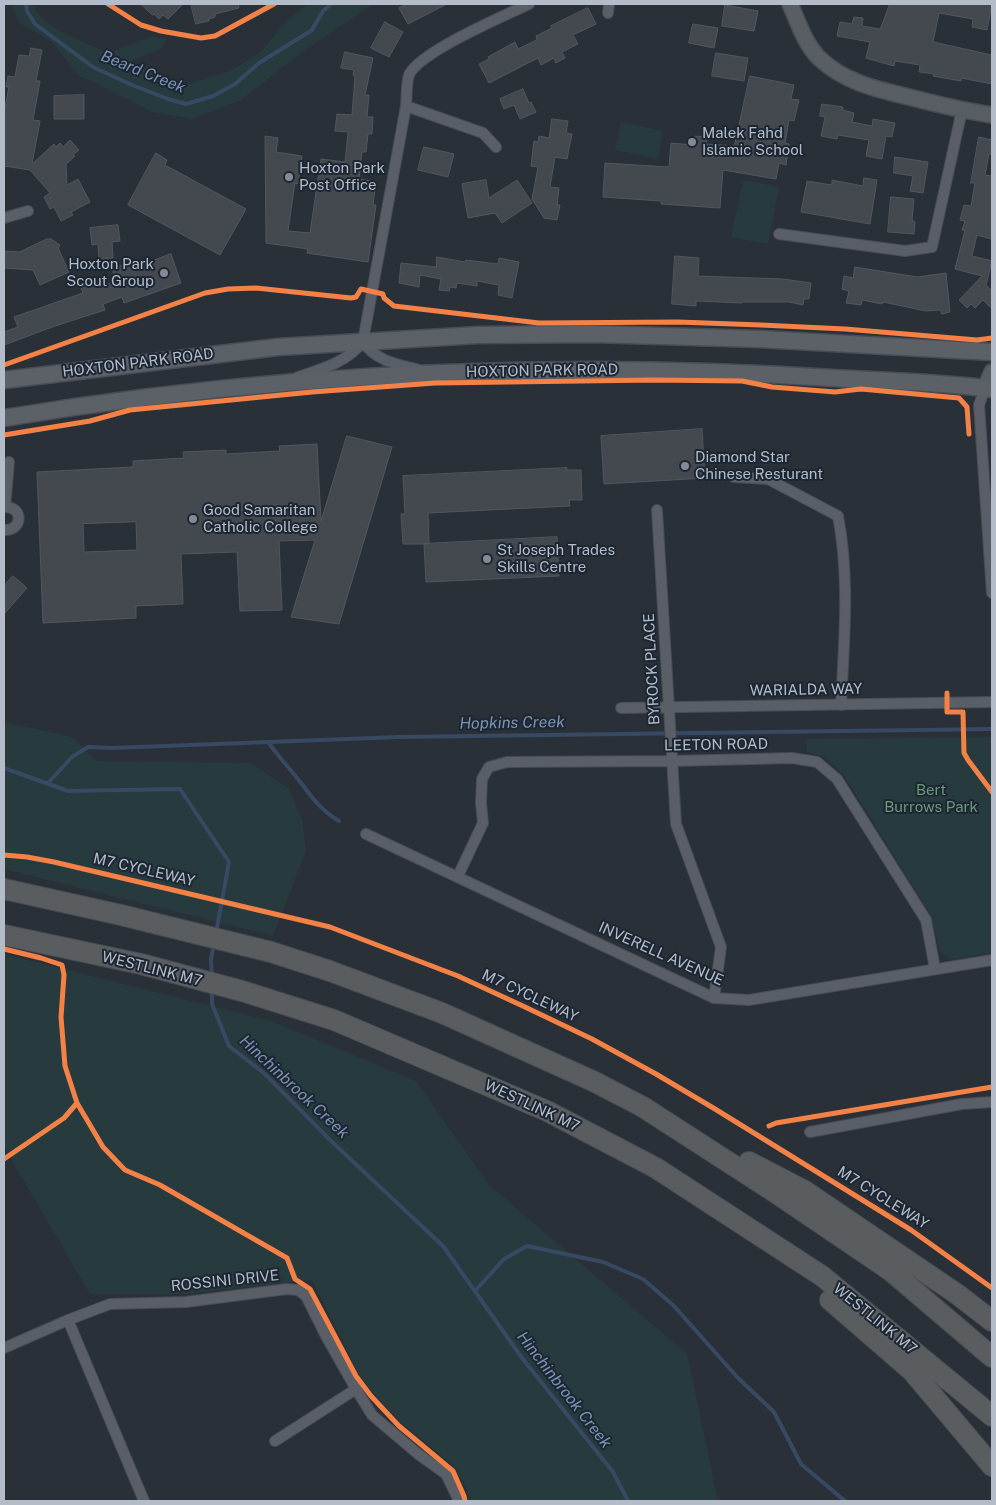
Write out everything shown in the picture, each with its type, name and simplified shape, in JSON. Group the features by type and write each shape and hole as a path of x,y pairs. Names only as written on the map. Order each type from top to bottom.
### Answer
{"highway":[{"path":"4,889 121,915 271,952 330,971 442,1013 594,1082 805,1191 957,1294 992,1321"},
{"name":"WESTLINK M7","path":"4,935 150,967 242,991 334,1020 547,1111 656,1168 822,1276 992,1416"},
{"path":"643,1108 770,1189 891,1271 992,1357"},
{"path":"656,1168 823,1294 912,1371 992,1466"}],"main road":[{"name":"HOXTON PARK ROAD","path":"4,380 278,347 478,336 593,334 760,338 992,352"},
{"name":"HOXTON PARK ROAD","path":"4,418 129,399 278,384 430,373 600,370 708,371 989,388"}],"street":[{"path":"278,384 346,358 356,351 363,341 410,75 422,60 460,38 529,4"},
{"path":"790,4 807,41 819,57 840,74 867,87 962,110 992,115"},
{"path":"406,106 483,133 496,148"},
{"path":"779,234 905,251 932,247 962,110"},
{"path":"4,218 28,211"},
{"path":"363,341 376,356 430,373"},
{"path":"992,372 989,388 979,405 992,593"},
{"path":"4,530 13,528 19,518 16,511 4,507 9,462"},
{"path":"734,477 768,479 838,516 846,608 841,705"},
{"name":"BYROCK PLACE","path":"658,510 676,824 720,946 714,998"},
{"name":"WARIALDA WAY","path":"621,708 992,702"},
{"name":"LEETON ROAD","path":"458,876 483,823 481,803 482,779 489,767 507,762 792,758 817,762 836,779 926,920 935,969"},
{"name":"INVERELL AVENUE","path":"366,834 714,998 749,1000 992,960"},
{"path":"810,1132 962,1104 992,1102"},
{"name":"ROSSINI DRIVE","path":"4,1348 110,1304 186,1302 287,1289 298,1290 306,1296 372,1415 418,1454 446,1474 459,1501"},
{"path":"68,1320 144,1501"},
{"path":"275,1441 356,1389"}],"green space":[{"path":"13,4 33,4 44,20 54,27 108,53 152,36 166,39 162,48 132,61 178,87 230,71 261,52 283,25 308,4 373,4 305,50 241,100 192,119 152,112 79,76 50,40 21,24 14,11"},
{"path":"621,122 663,131 658,159 615,150"},
{"path":"743,180 779,187 768,244 731,237"},
{"path":"4,722 72,737 97,761 251,763 289,789 302,819 306,851 273,936 4,869"},
{"name":"Bert Burrows Park","path":"992,737 992,953 954,959 949,958 940,951 930,914 843,774 824,757 807,752 806,739"},
{"path":"4,954 271,1021 416,1081 489,1185 687,1354 718,1501 470,1501 469,1495 455,1467 402,1423 373,1393 358,1373 312,1280 186,1294 90,1294 4,1147"}],"building":[{"path":"141,4 183,4 168,19 163,15 159,19"},
{"path":"191,4 238,4 239,8 215,14 215,17 209,19 209,21 196,24"},
{"path":"408,4 447,4 408,24 399,8"},
{"path":"890,4 992,4 987,30 972,27 973,19 939,13 933,42 992,55 992,84 961,78 961,81 933,76 934,74 919,72 920,65 895,61 894,66 866,58 870,42 837,36 840,22 852,24 854,17 863,18 862,26 880,29"},
{"path":"725,5 758,11 754,31 722,26"},
{"path":"588,8 596,24 573,35 578,44 562,52 565,58 556,63 554,58 541,65 538,58 489,83 479,64 489,59 488,57 515,42 518,49 537,40 536,36 552,28 551,26"},
{"path":"385,22 403,32 389,57 371,48"},
{"path":"693,24 718,28 714,48 689,43"},
{"path":"31,48 42,50 36,81 40,81 33,120 40,121 32,164 54,144 56,147 60,143 63,147 70,140 79,150 66,164 67,185 78,179 90,202 71,212 73,215 61,221 54,207 50,209 44,197 50,193 30,170 4,166 4,112 9,87 6,87 8,76 15,77 19,55 29,56"},
{"path":"345,52 373,58 365,95 369,95 367,117 373,117 372,134 368,134 366,152 362,152 359,179 376,182 373,205 376,205 368,262 307,253 308,249 266,243 265,136 278,138 276,152 302,156 298,184 295,183 288,231 310,233 321,159 345,162 348,132 335,131 337,114 352,115 355,76 353,75 354,70 341,68"},
{"path":"716,53 748,58 744,81 712,76"},
{"path":"750,76 794,85 791,99 799,100 794,121 789,120 785,143 789,144 786,165 779,163 776,179 723,170 720,208 661,204 661,201 603,197 605,163 669,167 671,143 694,145 695,136 707,137 706,144 734,146"},
{"path":"523,89 529,103 531,102 536,112 520,119 514,105 504,109 500,99"},
{"path":"84,95 84,119 54,119 54,96"},
{"path":"822,104 843,107 843,110 854,113 852,122 872,126 873,119 895,123 892,137 886,136 882,159 866,156 869,140 838,135 837,139 821,136 825,117 820,116"},
{"path":"552,119 568,121 566,133 572,134 567,159 555,157 550,187 559,188 557,205 560,205 557,220 544,218 532,199 538,167 531,166 534,141 538,142 539,136 549,138"},
{"path":"979,137 992,140 992,155 989,154 985,175 992,176 992,233 991,239 977,235 972,256 992,261 986,285 992,291 992,309 983,300 975,308 971,304 967,308 959,300 982,276 955,269 965,230 962,230 965,221 960,220 964,205 971,206 975,183 971,183"},
{"path":"424,147 454,154 448,177 418,170"},
{"path":"156,153 167,160 165,165 246,209 220,255 128,205"},
{"path":"895,157 928,162 923,193 910,191 913,176 894,173"},
{"path":"864,178 877,180 870,224 801,212 807,181 832,185 832,180 863,186"},
{"path":"486,180 489,198 517,180 532,203 502,223 495,213 468,218 462,184"},
{"path":"891,197 914,199 912,220 915,222 914,234 888,232"},
{"path":"118,225 120,241 112,242 113,258 99,259 98,244 92,245 90,228"},
{"path":"47,239 51,239 60,245 58,248 69,272 40,285 33,270 4,268 4,251 19,252"},
{"path":"171,254 181,283 124,303 122,297 103,304 105,310 4,345 4,332 18,327 14,317 83,293 81,288 95,283 97,288 116,281 112,269 133,261 135,267"},
{"path":"675,256 699,258 698,276 783,279 811,283 809,299 804,299 803,305 789,302 742,303 696,301 696,306 672,304"},
{"path":"437,257 465,262 466,260 498,264 499,258 519,262 512,298 498,295 499,285 477,281 477,286 457,283 456,288 450,287 449,291 439,290 441,279 420,275 419,287 399,283 401,263 436,267"},
{"path":"855,267 917,277 946,273 950,312 942,314 940,310 926,311 883,302 882,304 862,300 861,305 846,303 849,291 842,289 844,276 853,278"},
{"path":"702,429 705,478 604,484 601,436"},
{"path":"347,436 392,447 339,624 291,617 315,540 279,541 282,610 240,611 237,552 181,554 183,604 136,606 136,618 43,623 37,472 133,467 133,461 184,458 183,452 226,450 226,454 280,451 279,446 317,444 321,521","holes":["136,522 137,550 84,552 83,524"]},
{"path":"567,468 567,470 581,470 582,500 569,500 570,506 428,513 429,544 403,544 401,514 405,514 403,476"},
{"path":"557,537 559,576 426,582 424,544"},
{"path":"13,576 27,588 4,614 4,586"}],"waterway":[{"name":"Beard Creek","path":"26,4 27,11 35,24 93,67 132,85 186,104 213,96 235,84 259,63 312,30 323,11 331,4"},
{"name":"Hopkins Creek","path":"48,783 72,757 88,747 112,748 399,737 992,729"},
{"path":"268,742 318,804 339,821"},
{"name":"Hinchinbrook Creek","path":"4,768 68,791 180,789 229,862 216,933"},
{"name":"Hinchinbrook Creek","path":"212,977 211,959 214,944"},
{"name":"Hinchinbrook Creek","path":"212,989 212,1004 229,1046 265,1074 329,1139 443,1246 522,1358 613,1472 628,1501"},
{"path":"475,1291 504,1259 527,1246 603,1262 643,1279 673,1305 738,1378 774,1412 801,1464 845,1501"}],"cycle path":[{"path":"108,4 141,25 161,31 201,38 215,36 274,4"},
{"path":"4,365 205,293 228,289 256,288 351,298 356,297 361,289 383,294 384,298 394,306 539,323 678,322 845,329 977,340 992,338"},
{"path":"4,435 90,421 130,410 312,392 435,383 654,380 742,381 772,387 835,392 861,389 959,398 967,407 969,434"},
{"path":"947,693 947,712 963,712 964,753 992,792"},
{"name":"M7 CYCLEWAY","path":"4,855 54,862 330,927 458,976 592,1039 656,1074 911,1230 992,1288"},
{"path":"4,949 62,965 64,975 61,1017 65,1066 77,1103 103,1147 125,1170 160,1185 287,1258 295,1279 310,1289 356,1376 371,1396 399,1426 453,1471 465,1501"},
{"path":"769,1126 776,1123 992,1087"},
{"path":"4,1159 64,1118 77,1103"}],"place":[{"name":"Malek Fahd Islamic School","path":"692,142"},
{"name":"Hoxton Park Post Office","path":"289,177"},
{"name":"Hoxton Park Scout Group","path":"164,273"},
{"name":"Diamond Star Chinese Resturant","path":"685,466"},
{"name":"Good Samaritan Catholic College","path":"193,519"},
{"name":"St Joseph Trades Skills Centre","path":"487,559"}]}
